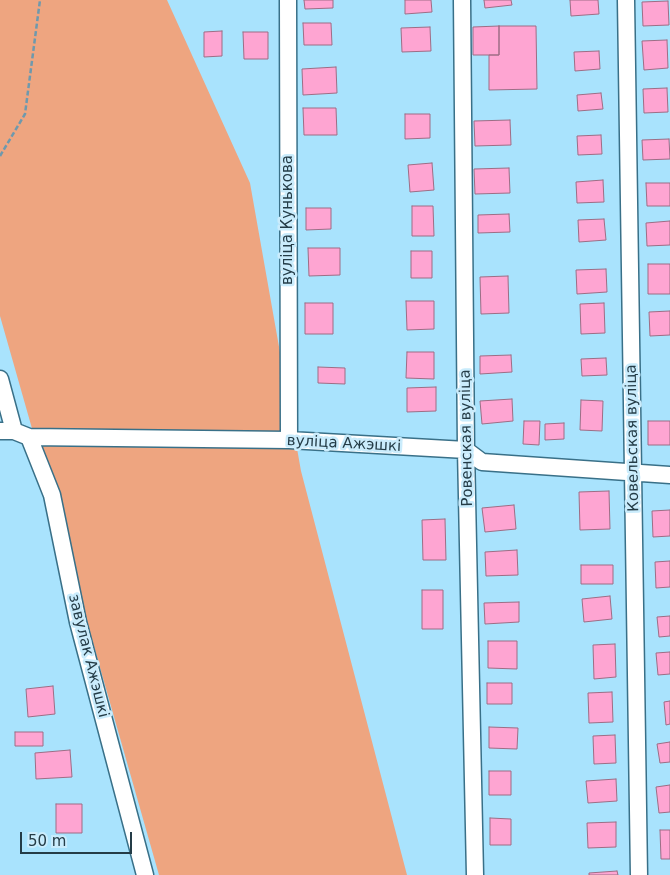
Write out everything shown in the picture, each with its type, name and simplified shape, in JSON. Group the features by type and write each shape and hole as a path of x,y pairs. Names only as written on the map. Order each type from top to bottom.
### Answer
{"street":[{"name":"вуліца Кунькова","path":"288,0 289,440"},
{"name":"Ровенская вуліца","path":"462,0 466,450 475,875"},
{"name":"Ковельская вуліца","path":"626,0 639,875"},
{"name":"вуліца Ажэшкі","path":"0,379 7,431 29,437 289,440 466,450 482,462 670,475"},
{"name":"завулак Ажэшкі","path":"29,437 52,495 78,622 145,875"}],"path":[{"path":"0,156 25,114 40,0"}],"shaded area":[{"path":"0,0 167,0 250,183 301,471 407,875 159,875 0,316"}],"building":[{"path":"304,0 333,0 333,8 305,9"},
{"path":"405,0 431,0 432,12 405,14"},
{"path":"484,0 511,0 512,5 485,8"},
{"path":"570,0 598,0 599,14 571,16"},
{"path":"668,1 669,25 643,26 642,2"},
{"path":"303,23 331,23 332,45 304,45"},
{"path":"499,26 499,55 473,55 473,27"},
{"path":"499,26 536,26 537,89 489,90 489,55 499,55"},
{"path":"430,27 431,51 402,52 401,28"},
{"path":"222,31 222,56 204,57 204,32"},
{"path":"243,32 268,32 268,59 244,59"},
{"path":"667,40 668,68 644,70 642,41"},
{"path":"599,51 600,69 575,71 574,52"},
{"path":"336,67 337,93 303,95 302,69"},
{"path":"667,88 668,112 644,113 643,89"},
{"path":"601,93 603,109 578,111 577,95"},
{"path":"303,108 336,108 337,135 304,135"},
{"path":"405,114 430,114 430,138 405,139"},
{"path":"510,120 511,145 475,146 474,121"},
{"path":"601,135 602,154 578,155 577,136"},
{"path":"669,139 670,159 643,160 642,140"},
{"path":"432,163 434,190 410,192 408,165"},
{"path":"509,168 510,193 475,194 474,169"},
{"path":"603,180 604,202 577,203 576,182"},
{"path":"646,183 670,183 670,206 647,206"},
{"path":"412,206 433,206 434,236 412,236"},
{"path":"306,208 331,208 331,229 306,230"},
{"path":"509,214 510,232 478,233 478,215"},
{"path":"604,219 606,240 579,242 578,220"},
{"path":"670,221 670,245 647,246 646,223"},
{"path":"308,248 340,248 340,275 309,276"},
{"path":"411,251 432,251 432,278 411,278"},
{"path":"648,264 670,264 670,294 648,294"},
{"path":"606,269 607,292 577,294 576,270"},
{"path":"508,276 509,313 481,314 480,277"},
{"path":"406,301 434,301 434,329 407,330"},
{"path":"305,303 333,303 333,334 305,334"},
{"path":"604,303 605,333 581,334 580,304"},
{"path":"670,311 670,335 650,336 649,312"},
{"path":"407,352 434,352 434,379 406,378"},
{"path":"511,355 512,372 480,374 480,356"},
{"path":"606,358 607,375 582,376 581,359"},
{"path":"318,367 345,368 345,384 318,383"},
{"path":"436,387 436,411 407,412 407,388"},
{"path":"512,399 513,421 482,424 480,401"},
{"path":"581,400 603,401 602,431 580,430"},
{"path":"524,421 540,421 539,445 523,444"},
{"path":"648,421 670,421 670,445 648,445"},
{"path":"564,423 564,439 545,440 545,424"},
{"path":"609,491 610,529 580,530 579,492"},
{"path":"514,505 516,529 485,532 482,508"},
{"path":"670,510 670,536 653,537 652,511"},
{"path":"445,519 446,560 423,560 422,520"},
{"path":"517,550 518,575 486,576 485,552"},
{"path":"670,561 670,587 656,588 655,562"},
{"path":"581,565 613,565 613,584 581,584"},
{"path":"422,590 443,590 443,629 422,629"},
{"path":"610,596 612,619 584,622 582,599"},
{"path":"519,602 519,622 485,624 484,603"},
{"path":"670,616 670,636 659,637 657,617"},
{"path":"488,641 517,641 517,669 488,668"},
{"path":"615,644 616,677 594,679 593,645"},
{"path":"670,652 670,674 658,675 656,653"},
{"path":"487,683 512,683 512,704 487,704"},
{"path":"53,686 55,714 28,717 26,689"},
{"path":"612,692 613,722 589,723 588,693"},
{"path":"670,701 670,724 666,725 664,702"},
{"path":"489,727 518,728 517,749 489,748"},
{"path":"15,732 43,732 43,746 15,746"},
{"path":"615,735 616,763 594,764 593,736"},
{"path":"670,742 670,762 660,763 657,744"},
{"path":"70,750 72,777 36,779 35,753"},
{"path":"489,771 511,771 511,795 489,795"},
{"path":"616,779 617,801 588,803 586,781"},
{"path":"670,785 670,812 659,813 656,787"},
{"path":"56,804 82,804 82,833 56,833"},
{"path":"490,818 511,819 511,845 490,845"},
{"path":"616,822 616,847 588,848 587,823"},
{"path":"660,830 670,830 670,859 661,859"},
{"path":"617,871 618,875 589,875 589,873"}]}
